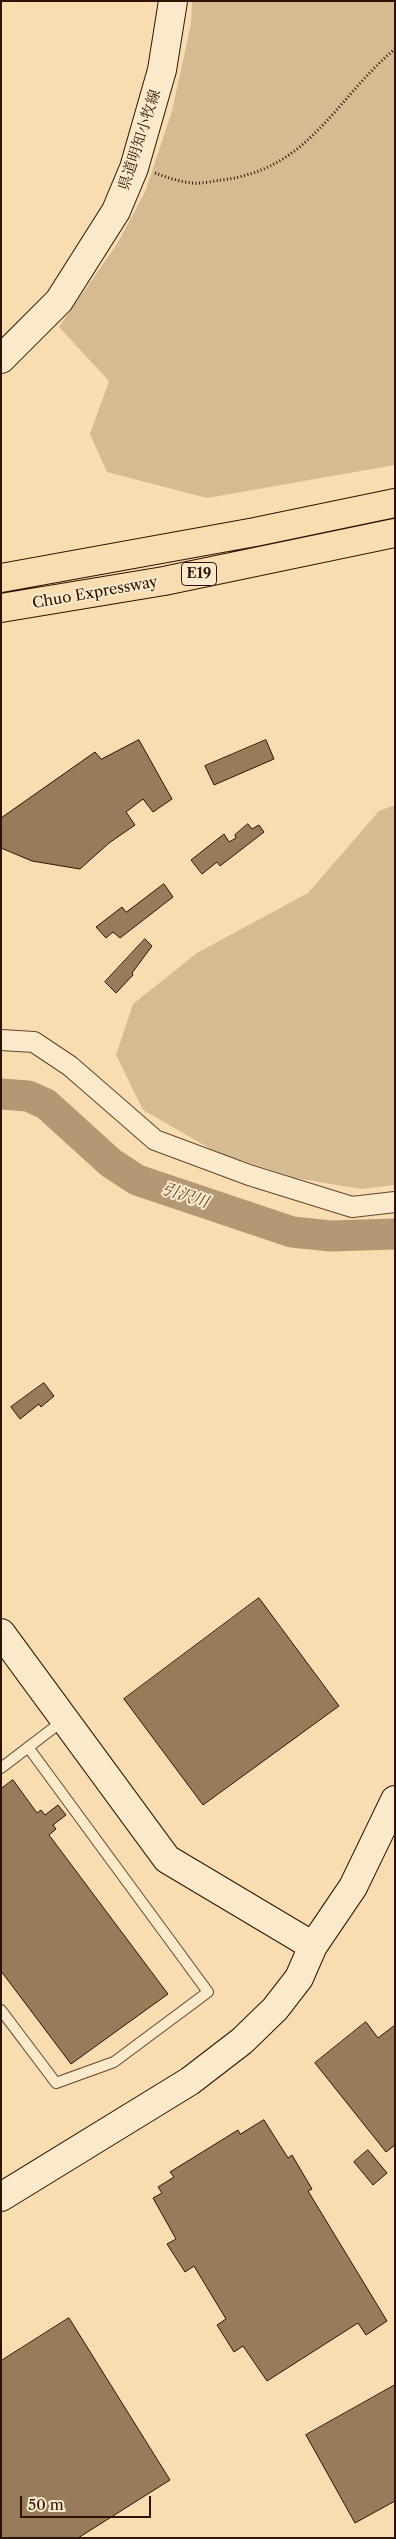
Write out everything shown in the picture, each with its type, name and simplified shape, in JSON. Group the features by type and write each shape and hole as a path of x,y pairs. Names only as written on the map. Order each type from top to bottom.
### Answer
{"highway":[{"name":"Chuo Expressway","path":"1,578 255,532 395,503"},
{"name":"Chuo Expressway","path":"1,608 164,581 395,533"}],"street":[{"name":"県道明知小牧線","path":"1,359 59,301 116,210 134,168 162,70 173,1"},
{"path":"1,1040 34,1042 63,1061 155,1140 249,1175 352,1207 395,1202"},
{"path":"1,1633 167,1858 312,1946"},
{"path":"1,2197 190,2081 242,2041 275,2009 298,1978 312,1946 353,1887 395,1800"}],"lane":[{"path":"1,1768 65,1720"},
{"path":"1,2010 56,2083 114,2062 208,1992 28,1747"}],"path":[{"path":"134,168 192,184 244,177 269,168 300,149 316,134 376,65 395,49"}],"shaded area":[{"path":"192,1 395,1 395,465 207,498 107,472 90,434 109,381 59,327 117,244 145,192 172,111 191,24"},
{"path":"395,805 395,1185 361,1189 296,1178 216,1152 143,1110 116,1055 133,1004 197,953 308,893 379,811"}],"building":[{"path":"139,740 172,799 153,812 143,799 126,812 135,825 109,843 80,869 32,861 1,848 1,818 95,752 101,759"},
{"path":"266,740 274,759 214,785 205,766"},
{"path":"248,824 252,829 259,825 264,832 220,866 217,862 202,874 191,860 224,834 229,842 236,838 235,835"},
{"path":"164,884 173,897 120,938 113,932 106,938 96,927 122,907 126,912"},
{"path":"145,939 152,946 132,973 133,975 116,993 105,982"},
{"path":"44,1383 54,1396 41,1407 39,1404 20,1419 11,1407"},
{"path":"259,1598 339,1706 203,1805 124,1699"},
{"path":"13,1780 37,1813 41,1810 45,1815 58,1805 66,1815 53,1825 56,1829 49,1835 168,1994 71,2064 1,1971 1,1789"},
{"path":"366,2022 378,2038 395,2025 395,2145 386,2152 315,2063"},
{"path":"264,2120 288,2158 292,2155 312,2189 308,2191 387,2321 366,2335 358,2323 267,2381 243,2346 234,2352 217,2325 226,2319 194,2266 185,2272 167,2244 176,2239 153,2198 162,2193 158,2187 174,2177 170,2172 238,2130 240,2134"},
{"path":"368,2150 387,2173 373,2185 354,2162"},
{"path":"69,2318 170,2480 78,2538 1,2538 1,2361"},
{"path":"395,2385 395,2501 355,2523 306,2435"}],"waterway":[{"name":"引沢川","path":"1,1094 28,1096 46,1104 111,1163 137,1180 292,1232 331,1236 395,1234"}]}
